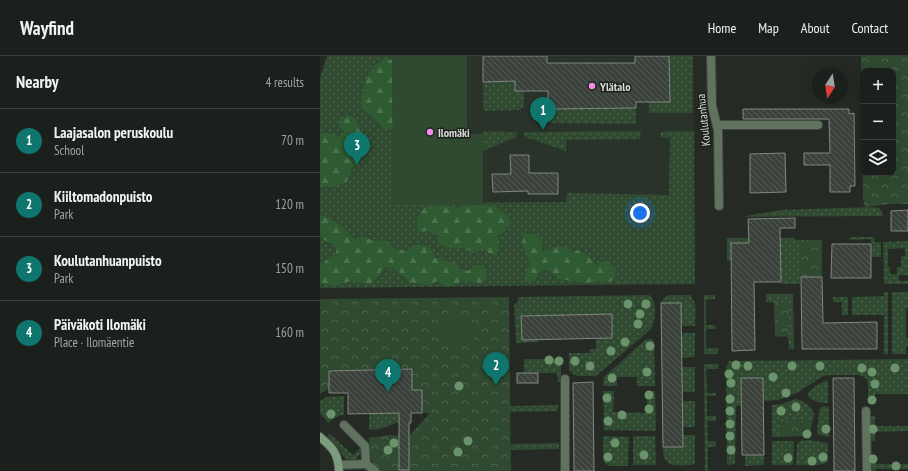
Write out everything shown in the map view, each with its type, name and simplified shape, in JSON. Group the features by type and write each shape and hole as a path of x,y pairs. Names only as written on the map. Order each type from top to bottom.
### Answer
{"street":[{"name":"Koulutanhua","path":"711,56 712,106 718,130 719,206"},
{"path":"717,125 818,125"},
{"path":"565,379 565,471"},
{"path":"866,411 867,471"},
{"path":"344,426 365,446 366,464"},
{"path":"320,437 334,451 339,468 366,464 375,471"}],"shaded area":[{"path":"392,56 693,56 694,201 393,203"}],"green space":[{"path":"327,56 392,56 394,203 566,202 567,193 669,195 670,138 660,137 661,133 664,131 694,131 695,284 320,288 320,78"},
{"name":"Ilomäki","path":"392,56 467,56 467,134 483,134 483,203 393,203"},
{"path":"669,56 693,56 693,113 649,113 649,102 670,102"},
{"path":"861,56 908,56 908,204 889,204 865,207 863,199 863,176 896,176 896,68 861,68"},
{"path":"385,58 392,60 393,129 384,129 372,116 361,108 361,97 366,79 374,66"},
{"path":"515,81 515,91 524,91 524,102 521,109 484,111 483,82"},
{"path":"636,108 636,122 634,124 551,123 548,120 548,109"},
{"path":"349,115 357,119 358,128 365,135 370,150 351,169 347,182 333,187 320,187 320,133 332,134 340,137 344,132 339,126 340,118"},
{"path":"483,131 517,132 516,137 483,151"},
{"path":"641,131 640,139 566,140 566,151 524,135 524,132"},
{"path":"443,205 458,208 468,205 496,206 502,212 509,215 510,224 504,232 498,236 498,253 496,255 490,254 483,248 473,254 465,247 454,249 448,248 438,243 438,235 427,231 418,232 418,218 426,206"},
{"path":"879,208 882,211 883,216 743,217 781,210"},
{"path":"320,215 331,219 355,239 362,237 372,240 388,241 394,249 407,251 412,246 422,244 430,248 435,257 444,261 456,263 459,269 469,271 477,265 484,266 487,275 485,282 480,283 464,280 448,287 437,281 428,285 409,282 394,269 385,268 381,269 380,275 370,284 350,281 334,286 320,283 320,263 323,264 327,259 336,253 337,246 324,240 320,236"},
{"path":"524,234 535,234 542,240 542,251 547,252 553,247 566,247 570,252 575,250 585,254 596,265 606,260 616,268 615,276 611,282 598,281 586,283 559,279 549,269 540,272 535,281 525,281 526,270 530,264 522,244"},
{"path":"850,237 874,237 874,242 881,242 881,257 872,257 871,239 850,240"},
{"path":"727,238 795,238 795,240 800,240 800,284 781,284 780,243 732,261 727,261"},
{"path":"800,240 822,240 822,277 800,277"},
{"path":"908,241 908,275 899,275 899,281 908,281 908,284 884,284 883,242","holes":["905,248 905,256 901,256 901,267 897,267 897,274 890,274 890,267 888,267 888,249"]},
{"path":"884,292 888,292 888,354 884,354 884,315 852,315 852,297 884,296"},
{"path":"892,292 908,292 908,308 906,308 906,338 908,339 908,346 906,346 906,354 892,354"},
{"path":"766,294 793,294 794,349 789,349 788,337 786,337 785,302 766,302"},
{"path":"649,295 654,302 655,307 654,322 650,330 596,376 578,376 573,374 569,369 569,353 590,353 590,349 596,349 596,338 612,315 521,316 522,339 539,339 539,342 516,343 514,304 518,302 518,297"},
{"path":"669,295 690,295 693,298 696,314 695,326 681,326 661,303 664,298"},
{"path":"704,295 715,295 715,299 706,300 706,325 715,325 716,329 706,329 706,348 718,348 718,354 704,354"},
{"path":"509,297 511,471 379,471 373,464 369,438 390,435 399,436 400,470 409,470 409,436 429,414 422,413 422,390 412,390 411,369 329,371 329,388 320,394 320,299"},
{"path":"833,297 848,297 848,315 842,315 842,302 833,302"},
{"path":"774,302 788,302 788,336 775,337"},
{"path":"472,320 474,340 472,342 443,345 441,321"},
{"path":"681,333 695,333 695,357 682,358"},
{"path":"652,339 654,342 655,386 637,386 637,377 617,377 617,386 603,386 604,377 645,340"},
{"path":"524,359 561,359 561,382 558,382 557,373 524,373"},
{"path":"908,359 908,394 875,394 875,403 868,403 867,379 857,375 828,375 821,377 799,392 789,396 778,400 763,401 763,378 741,378 741,406 736,406 735,464 727,465 726,368 729,361"},
{"path":"704,364 718,364 718,369 706,369 707,393 716,393 716,396 707,396 707,416 716,416 716,421 707,421 708,441 716,442 716,447 708,447 708,471 705,471"},
{"path":"682,367 695,367 695,392 682,392"},
{"path":"828,380 828,403 816,402 808,397 807,394 812,389"},
{"path":"603,391 614,391 613,412 647,413 647,391 655,391 656,430 604,430"},
{"path":"344,396 344,415 340,415 328,423 320,413 320,401 327,397"},
{"path":"795,399 804,402 812,409 814,415 812,422 781,419 780,437 772,437 772,405 782,404"},
{"path":"682,401 695,401 695,427 682,427"},
{"path":"558,405 558,411 510,412 510,406"},
{"path":"824,406 829,407 829,437 817,433 819,411 820,408"},
{"path":"369,413 399,413 399,422 380,429 369,430"},
{"path":"869,416 875,416 875,426 908,426 908,431 875,432 875,441 870,441"},
{"path":"780,419 812,422 811,430 803,429 803,436 780,437"},
{"path":"330,434 353,455 360,448 361,450 359,456 355,460 350,460 344,457 339,449 327,437"},
{"path":"682,435 695,435 695,463 693,465 672,465 665,460 663,447 682,447"},
{"path":"603,436 629,437 628,466 607,465 603,460"},
{"path":"633,436 655,436 656,465 633,465"},
{"path":"809,440 828,443 828,462 817,465 796,465 797,444 800,441"},
{"path":"772,441 794,442 793,465 772,465"},
{"path":"559,443 559,449 511,450 510,444"},
{"path":"745,455 764,455 764,465 745,466"},
{"path":"870,455 875,455 876,464 908,464 908,469 876,469 876,471 870,471"}],"building":[{"name":"Ylätalo","path":"483,56 547,56 547,63 635,63 635,56 669,56 670,102 636,102 636,108 548,109 548,91 515,91 515,81 483,82"},
{"path":"743,109 849,109 849,114 854,113 855,186 850,186 850,192 830,192 830,165 804,165 804,153 830,153 829,119 743,119"},
{"path":"785,153 786,192 750,193 750,154"},
{"path":"510,155 529,155 529,173 558,173 558,194 528,194 528,191 493,192 492,174 511,174"},
{"path":"908,210 908,231 891,231 891,211"},
{"path":"795,218 795,228 780,228 781,282 754,282 755,350 732,351 731,243 749,243 748,219"},
{"path":"832,244 871,244 871,278 831,278"},
{"path":"801,277 822,277 823,323 877,322 877,349 802,349"},
{"path":"661,303 681,303 683,447 663,447"},
{"path":"612,314 612,338 522,340 521,316"},
{"path":"412,369 412,390 422,390 422,413 411,413 411,423 409,423 409,470 399,470 399,413 348,414 348,393 329,393 329,371"},
{"path":"517,373 538,373 538,383 517,383"},
{"path":"741,378 763,378 764,455 742,455"},
{"path":"833,378 854,378 855,471 834,471"},
{"path":"593,382 594,471 574,471 573,383"}],"place":[{"name":"Ylätalo","path":"592,86"},
{"name":"Laajasalon peruskoulu","path":"543,130"},
{"name":"Ilomäki","path":"430,132"},
{"name":"Koulutanhuanpuisto","path":"357,165"},
{"name":"Kiiltomadonpuisto","path":"496,385"},
{"name":"Päiväkoti Ilomäki","path":"388,392"}]}
